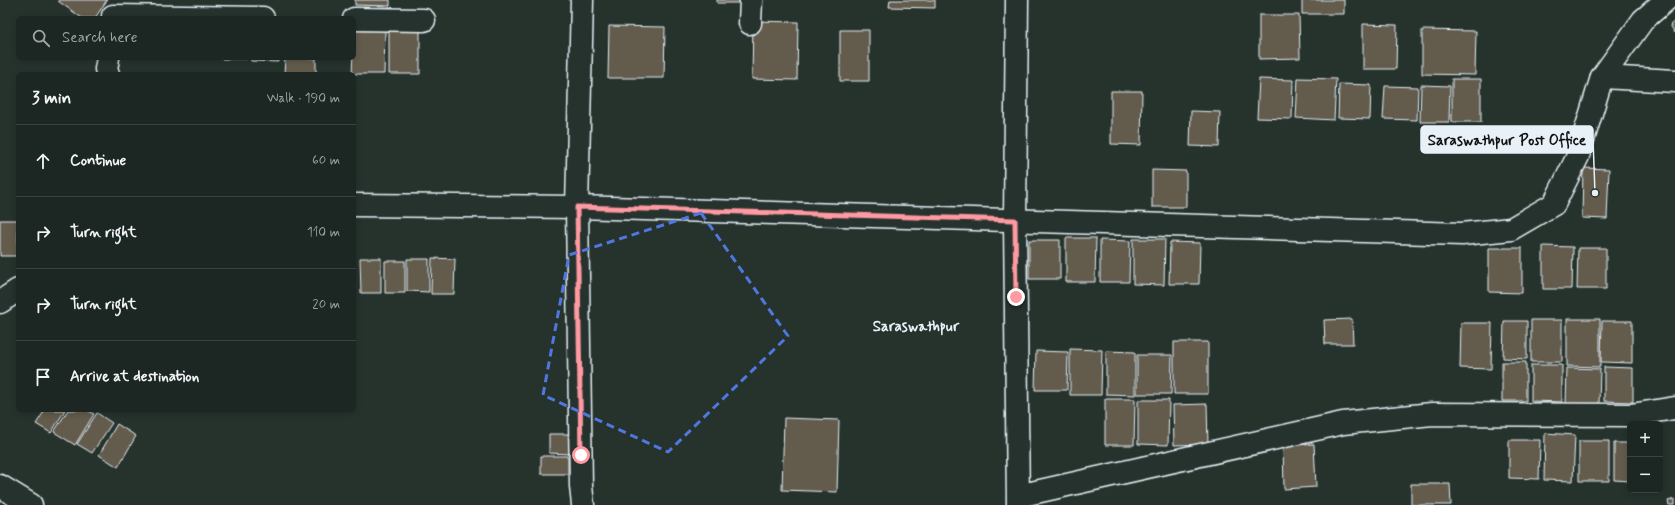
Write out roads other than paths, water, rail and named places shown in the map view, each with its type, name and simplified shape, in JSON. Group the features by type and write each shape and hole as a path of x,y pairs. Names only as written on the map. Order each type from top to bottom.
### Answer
{"street":[{"path":"582,0 577,207 581,486 583,505"},
{"path":"750,23 751,0"},
{"path":"1017,0 1015,220 1018,500 1343,424 1432,414 1631,415 1675,408"},
{"path":"356,205 577,207 1462,234 1511,229 1554,204 1578,156 1602,77 1643,20 1666,0"},
{"path":"117,11 221,16"},
{"path":"356,19 424,20"},
{"path":"107,72 106,69 108,60"},
{"path":"1602,77 1675,81"},
{"path":"0,302 16,291"},
{"path":"0,486 31,505"}],"place":[{"name":"Saraswathpur Post Office","path":"1595,193"}],"district":[{"name":"Saraswathpur","path":"916,327"}]}
